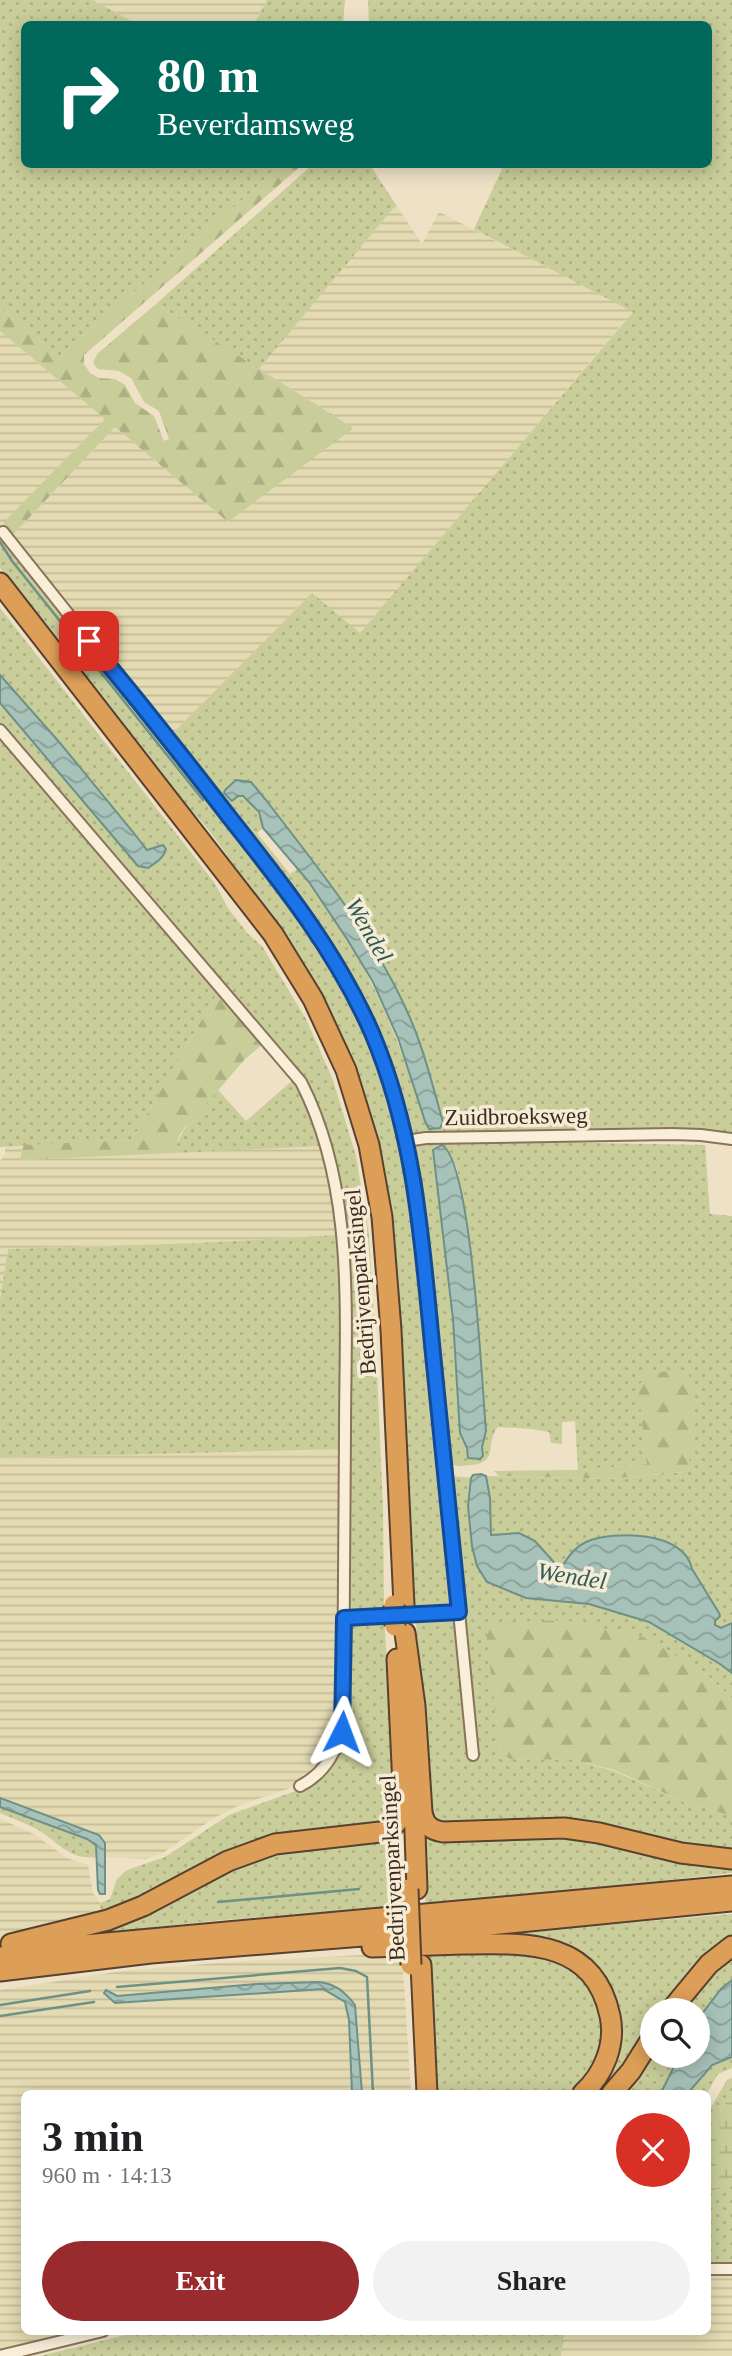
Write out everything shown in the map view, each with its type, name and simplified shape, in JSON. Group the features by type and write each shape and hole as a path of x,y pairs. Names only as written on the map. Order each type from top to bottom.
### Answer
{"highway":[{"name":"Bedrijvenparksingel","path":"0,587 273,934 313,999 346,1070 369,1145 382,1217 391,1330 399,1605 412,1889 427,2090"},
{"name":"Bedrijvenparksingel","path":"402,1628 404,1794 412,1889"},
{"path":"402,1628 415,1706 422,1812 424,1822 429,1827 443,1832 564,1828 599,1833 681,1853 732,1859"},
{"path":"0,1947 108,1920 142,1906 228,1861 275,1844 389,1831 397,1822 404,1794"},
{"path":"0,1957 74,1946 732,1886"},
{"path":"0,1971 151,1953 732,1901"},
{"path":"276,1942 367,1947 519,1943 551,1948 564,1954 594,1978 607,2001 612,2027 605,2063 586,2090"},
{"path":"681,1998 709,1964 732,1946"},
{"name":"Bedrijvenparksingel","path":"416,1965 417,2090"},
{"path":"615,2090 640,2057"}],"street":[{"path":"4,532 289,891 346,979 372,1033 392,1087 406,1141 422,1226 473,1755"},
{"path":"0,730 301,1082 312,1104 337,1194 342,1234 345,1307 342,1732 328,1761 314,1777 300,1786"},
{"name":"Zuidbroeksweg","path":"406,1141 426,1138 672,1134 732,1139"},
{"path":"344,1618 459,1612"},
{"path":"711,2269 732,2269"},
{"path":"0,2356 87,2335"}],"shaded area":[{"path":"93,0 267,0 256,21 132,21"},
{"path":"396,205 422,244 439,212 633,311 360,634 312,593 170,736 10,538 115,427 228,522 352,427 259,369"},
{"path":"0,331 105,419 64,461 5,532 0,529"},
{"path":"23,1145 20,1160 323,1146 338,1235 199,1243 8,1249 0,1300 0,1161 5,1154 5,1147"},
{"path":"343,1449 342,1722 323,1765 296,1786 240,1805 214,1818 161,1854 146,1859 105,1857 103,1839 94,1832 0,1798 0,1458"},
{"path":"0,1819 34,1834 67,1858 88,1865 93,1893 100,1903 101,1915 73,1924 0,1938"},
{"path":"402,1953 411,2090 362,2090 358,2022 347,1994 330,1983 257,1984 117,1996 115,2003 323,1989 345,2002 349,2020 352,2090 21,2090 21,2335 77,2335 0,2354 0,1990 122,1971 242,1961"},
{"path":"711,2275 732,2275 732,2356 561,2356 564,2335 711,2335"}],"green space":[{"path":"0,0 93,0 132,21 21,21 21,168 279,168 60,356 0,308"},
{"path":"267,0 345,0 343,21 256,21"},
{"path":"368,0 732,0 732,1134 689,1131 474,1131 409,1137 348,980 170,736 312,593 360,633 633,312 474,229 502,169 712,168 712,21 369,21","holes":["225,790 266,800 353,914 381,959 407,1011 443,1121 425,1121 375,990 332,916 297,869 290,874 257,833 263,828 254,807"]},
{"path":"279,168 299,168 84,355 84,364 90,373 99,378 115,379 125,385 135,403 154,416 164,441 169,439 159,411 144,402 131,378 119,371 98,369 93,363 97,354 156,304 352,427 351,430 228,522 115,427 10,538 5,532 4,522 105,419 0,331 0,308 60,356"},
{"path":"309,168 372,168 396,205 259,369 156,304"},
{"path":"0,529 287,892 356,1005 380,1063 416,1194 453,1603 448,1609 415,1612 398,1283 392,1218 382,1154 352,1060 307,972 219,844 183,803 0,568"},
{"path":"0,608 214,882 228,908 248,934 262,946 306,1019 333,1080 356,1156 369,1235 383,1508 384,1612 356,1612 349,1605 347,1262 315,1103 0,725 0,703 138,866 150,848 147,850 60,743 0,675"},
{"path":"0,736 218,992 132,1140 0,1147"},
{"path":"218,992 263,1044 245,1059 185,1127 179,1136 175,1153 20,1160 23,1145 132,1140"},
{"path":"294,1079 323,1146 175,1153 186,1127 218,1090 246,1121"},
{"path":"433,1140 705,1145 710,1214 732,1216 732,1623 721,1628 715,1625 715,1620 720,1617 719,1613 689,1560 667,1543 560,1569 531,1540 516,1535 491,1535 490,1498 486,1476 608,1479 683,1472 689,1374 650,1371 639,1386 648,1464 578,1470 575,1421 562,1422 562,1444 551,1443 549,1432 498,1427 492,1439 489,1456 485,1460 462,1466 448,1462 426,1224 413,1153 414,1145","holes":["446,1147 457,1168 473,1268 486,1431 483,1456 467,1453 460,1433 453,1319 433,1150"]},
{"path":"338,1235 343,1449 0,1458 0,1300 8,1249 199,1243"},
{"path":"649,1371 689,1373 694,1438 689,1462 683,1472 608,1479 499,1476 494,1471 578,1470 647,1464 638,1387"},
{"path":"452,1476 471,1478 468,1506 472,1546 526,1598 589,1604 649,1622 732,1673 732,1698 698,1668 486,1623 500,1753 510,1759 574,1760 614,1771 684,1802 732,1816 732,1851 453,1829 429,1817 418,1691 416,1617 449,1616 457,1624"},
{"path":"384,1617 397,1808 389,1824 310,1832 101,1915 100,1903 110,1899 117,1879 127,1870 165,1857 229,1815 304,1788 338,1754 348,1630 357,1620"},
{"path":"565,1620 643,1637 698,1668 732,1698 732,1816 684,1802 614,1770 574,1760 510,1759 500,1753 485,1623"},
{"path":"0,1807 92,1842 97,1848 97,1857 72,1853 37,1829 0,1813"},
{"path":"540,1830 732,1864 732,1873 426,1907 421,1839 427,1836"},
{"path":"384,1838 401,1839 401,1903 377,1908 211,1921 60,1938 255,1854"},
{"path":"732,1914 732,1940 679,1998 640,1998 640,2050 610,2090 592,2090 613,2052 584,1962 435,1940"},
{"path":"427,1952 537,1953 569,1966 588,1983 602,2013 603,2045 586,2078 574,2090 431,2090"},
{"path":"732,1959 732,1980 710,2003 710,1998 692,1998 711,1975"},
{"path":"732,2057 732,2068 718,2074 709,2090 691,2090 710,2068"},
{"path":"644,2068 673,2068 662,2090 628,2090"},
{"path":"732,2078 732,2103 726,2102 711,2127 711,2107 727,2080"},
{"path":"726,2102 732,2103 732,2178 711,2192 711,2127"},
{"path":"732,2178 732,2265 711,2265 711,2192"},
{"path":"126,2335 564,2335 561,2356 40,2356"}],"water":[{"path":"0,675 60,743 147,850 163,845 166,849 159,860 148,868 138,866 0,703"},
{"path":"236,780 251,782 266,800 342,901 377,953 417,1036 443,1122 440,1128 429,1129 425,1121 398,1038 373,982 347,939 309,882 263,828 259,812 243,796 232,801 224,793"},
{"path":"442,1145 452,1160 461,1191 474,1278 486,1431 483,1456 480,1459 468,1458 460,1433 453,1319 433,1150"},
{"name":"Wendel","path":"481,1474 486,1476 490,1498 491,1535 519,1533 535,1541 560,1569 578,1547 598,1538 630,1535 663,1541 676,1547 687,1556 719,1613 715,1625 721,1628 732,1623 732,1673 649,1622 589,1604 526,1598 487,1582 477,1566 472,1546 468,1506 471,1478"},
{"path":"0,1798 99,1835 105,1843 105,1894 100,1894 98,1890 96,1845 87,1839 0,1807"},
{"path":"732,1980 732,2057 710,2067 710,2003"},
{"path":"319,1982 340,1989 348,1996 355,2005 362,2090 352,2090 349,2020 345,2002 323,1989 115,2003 104,1993 106,1990 117,1996 257,1984"},
{"path":"673,2068 709,2068 691,2090 662,2090"}],"waterway":[{"path":"0,542 12,561 203,800"},
{"path":"218,1902 359,1889"},
{"path":"117,1987 340,1968 356,1971 367,1977 373,2090"},
{"path":"0,2005 90,1991"},
{"path":"0,2016 94,2002"}],"route":[{"path":"89,641 289,891 322,940 346,979 372,1033 392,1087 406,1141 422,1226 459,1612 344,1618 342,1732"}]}
